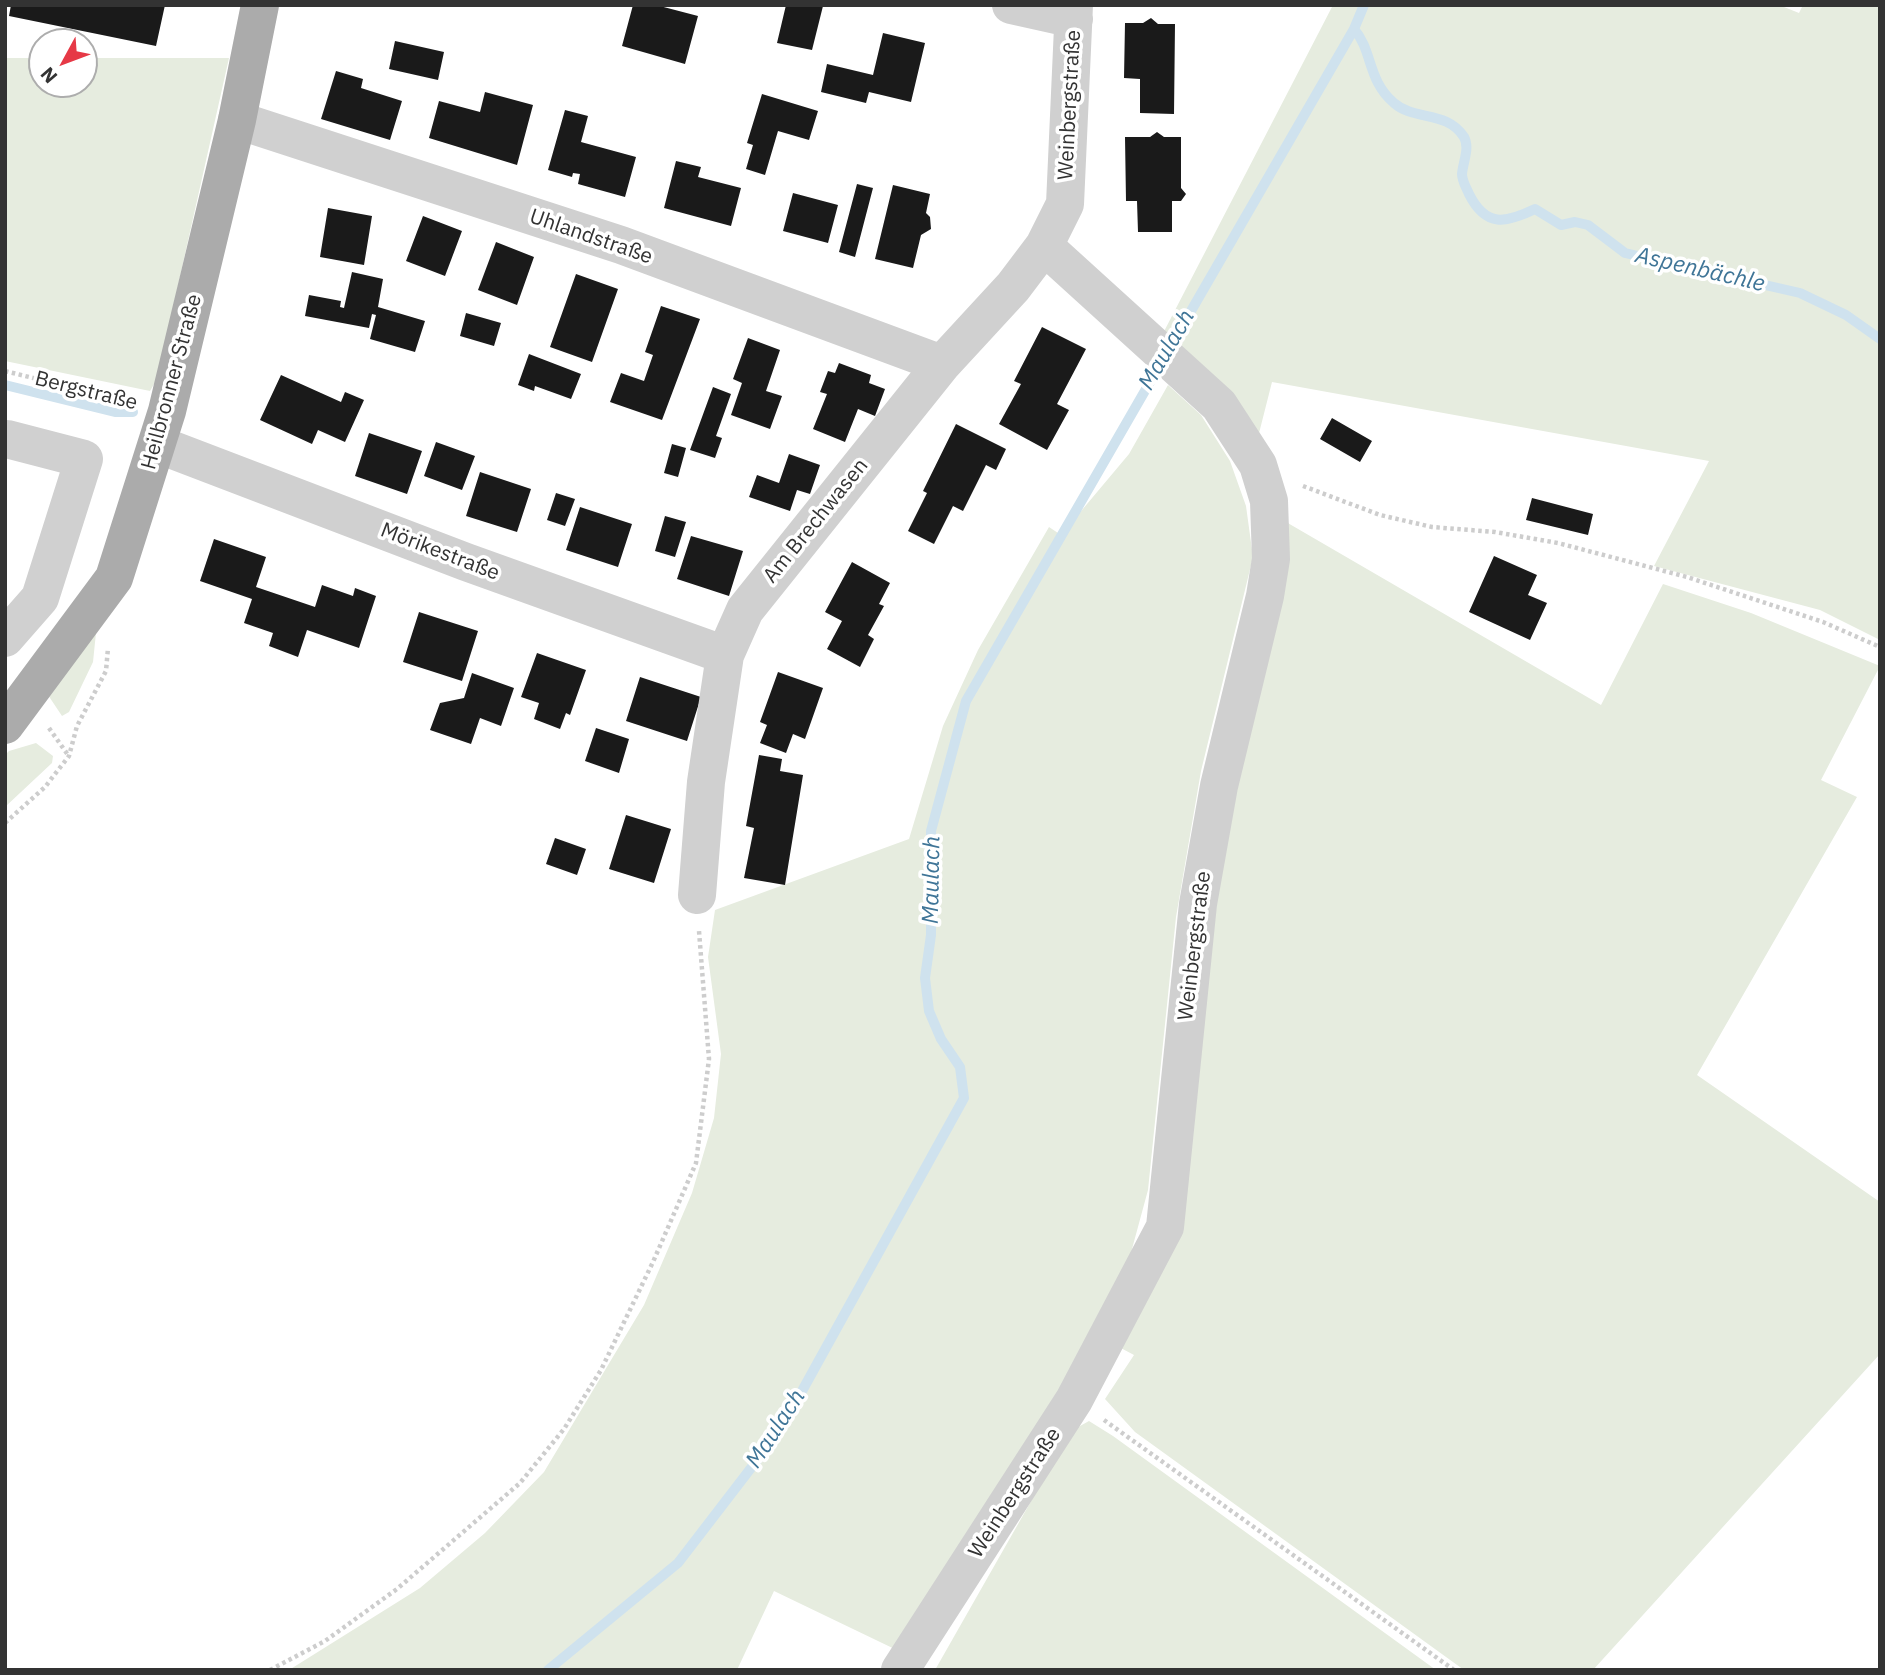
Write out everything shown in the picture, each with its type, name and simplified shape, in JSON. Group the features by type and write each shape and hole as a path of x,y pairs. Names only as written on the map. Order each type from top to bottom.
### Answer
{"main road":[{"name":"Heilbronner Straße","path":"5,725 114,578 162,427 237,120 260,5"}],"street":[{"path":"1011,5 1074,12"},
{"name":"Weinbergstraße","path":"1065,204 1074,12"},
{"name":"Uhlandstraße","path":"237,120 621,245 942,364"},
{"name":"Am Brechwasen","path":"697,895 706,782 725,655 745,610 942,364 1013,287 1044,246 1065,204"},
{"name":"Weinbergstraße","path":"900,1670 1074,1400 1165,1227 1198,904 1219,786 1265,596 1270,559 1269,501 1258,465 1219,405 1044,246"},
{"name":"Mörikestraße","path":"162,427 466,562 725,655"},
{"path":"5,638 40,598 84,459 6,440"}],"path":[{"name":"Bergstraße","path":"5,371 162,427"},
{"path":"1258,465 1322,495 1380,515 1432,527 1495,532 1558,543 1674,574 1822,622 1880,647"},
{"path":"5,823 45,787 69,756 77,726 106,671 108,645"},
{"path":"270,1670 325,1641 397,1589 520,1483 564,1429 601,1370 653,1262 696,1163 709,1059 697,895"},
{"path":"1074,1400 1454,1670"}],"shaded area":[{"path":"1333,5 1779,5 1799,13 1803,5 1880,5 1880,640 1820,610 1654,566 1709,461 1272,382 1255,449 1158,343"},
{"path":"5,58 28,58 28,98 98,98 98,58 229,58 157,379 150,391 5,361"},
{"path":"1168,385 1201,415 1230,461 1246,506 1253,557 1201,771 1176,917 1148,1190 1129,1260 1102,1320 905,1654 774,1591 737,1670 289,1670 420,1588 485,1533 544,1472 644,1305 692,1193 714,1118 721,1054 708,957 715,910 909,839 943,726 978,650 1049,527 1061,535 1129,454"},
{"path":"1274,515 1601,705 1663,584 1751,613 1880,666 1821,780 1857,797 1697,1075 1880,1202 1880,1354 1593,1670 1464,1670 1135,1432 1105,1399 1134,1355 1117,1346 1123,1335 1204,953"},
{"path":"97,623 93,662 69,712 62,716 48,695"},
{"path":"36,743 53,756 52,763 5,807 5,755 9,751"},
{"path":"1089,1421 1436,1670 935,1670 1071,1431"}],"building":[{"path":"11,5 165,5 156,46 98,34 98,28 68,28 9,16"},
{"path":"633,5 656,5 698,16 685,64 622,46"},
{"path":"786,5 823,6 812,50 777,43"},
{"path":"1151,18 1158,24 1175,24 1174,114 1140,113 1140,79 1124,78 1125,23 1143,23"},
{"path":"883,33 925,43 911,102 869,92 866,103 821,92 827,64 873,75"},
{"path":"395,41 444,52 438,80 389,69"},
{"path":"336,71 363,79 361,88 402,101 390,140 321,119"},
{"path":"485,92 533,105 517,165 429,138 439,101 480,112"},
{"path":"762,94 818,111 809,140 778,131 765,175 746,169 753,145 747,143"},
{"path":"565,110 588,116 581,142 636,157 625,197 578,184 580,174 573,173 572,177 548,170"},
{"path":"1157,132 1164,137 1181,137 1181,188 1186,194 1181,201 1172,201 1172,232 1138,232 1137,201 1126,201 1125,137 1150,137"},
{"path":"676,161 701,167 698,177 741,188 731,226 664,208"},
{"path":"857,184 873,188 855,257 839,252"},
{"path":"893,185 930,194 926,213 930,217 931,229 921,235 913,268 875,259"},
{"path":"793,193 838,205 828,243 783,231"},
{"path":"328,208 372,216 364,265 320,257"},
{"path":"423,216 462,231 445,276 406,261"},
{"path":"496,242 534,257 517,305 478,290"},
{"path":"352,272 383,279 378,307 425,321 415,352 370,339 376,315 372,314 369,328 305,316 309,295 341,301 340,307 344,308"},
{"path":"576,274 618,289 592,362 550,347"},
{"path":"661,306 700,319 662,420 610,402 621,373 644,381 653,355 645,352"},
{"path":"466,313 501,323 494,346 460,336"},
{"path":"1042,327 1086,349 1057,404 1069,410 1047,450 999,424 1021,384 1014,381"},
{"path":"748,338 780,350 766,391 782,396 770,429 731,415 742,383 733,379"},
{"path":"529,354 581,374 571,399 535,386 534,391 518,385"},
{"path":"839,363 871,375 869,383 885,389 875,416 858,409 845,442 813,429 827,394 820,392 828,371 835,373"},
{"path":"281,375 341,402 345,392 364,400 345,442 318,430 312,444 260,420"},
{"path":"713,387 731,394 716,436 722,438 715,458 690,450"},
{"path":"1332,418 1372,441 1360,462 1320,439"},
{"path":"956,424 1006,449 996,470 986,465 963,511 953,506 934,544 908,531 927,493 923,491"},
{"path":"369,433 422,451 407,494 355,476"},
{"path":"436,442 475,456 462,490 424,476"},
{"path":"672,444 686,448 678,477 664,473"},
{"path":"789,454 820,465 810,494 797,490 790,511 749,497 757,475 779,483"},
{"path":"480,472 531,489 517,532 466,516"},
{"path":"556,493 575,499 565,526 547,520"},
{"path":"1532,498 1593,514 1588,535 1526,520"},
{"path":"580,507 632,524 618,567 566,550"},
{"path":"665,516 686,522 675,557 655,551"},
{"path":"691,536 743,551 729,596 677,579"},
{"path":"214,539 266,557 256,587 315,607 322,585 353,596 355,588 376,596 359,648 307,630 298,657 269,646 273,633 244,623 252,599 200,581"},
{"path":"1494,556 1537,575 1528,595 1547,603 1530,640 1469,612"},
{"path":"852,562 890,583 879,604 884,606 868,635 874,639 860,667 827,649 842,621 825,612"},
{"path":"419,612 478,631 462,681 403,662"},
{"path":"537,653 586,670 570,715 566,713 560,729 534,719 539,703 521,697"},
{"path":"778,672 823,688 805,739 793,734 786,753 760,743 767,725 760,722"},
{"path":"472,673 514,688 501,726 480,718 471,744 430,730 440,703 464,698"},
{"path":"640,677 701,697 687,741 626,721"},
{"path":"596,728 629,739 619,773 585,761"},
{"path":"759,755 782,759 780,771 803,775 785,885 744,878 754,828 746,826"},
{"path":"626,815 671,829 654,883 609,869"},
{"path":"555,838 586,849 577,875 546,864"}],"waterway":[{"name":"Maulach","path":"1169,349 1354,29 1364,5"},
{"name":"Aspenbächle","path":"1354,29 1379,85 1394,103 1402,109 1449,123 1464,137 1466,155 1463,182 1482,213 1498,220 1535,209 1561,225 1575,222 1588,225 1625,253 1800,293 1846,315 1880,339"},
{"name":"Maulach","path":"548,1670 678,1563 781,1429 964,1098 960,1067 941,1039 929,1011 925,978 931,935 931,831 966,701 1161,363"},
{"path":"5,385 115,412 133,412"}]}
